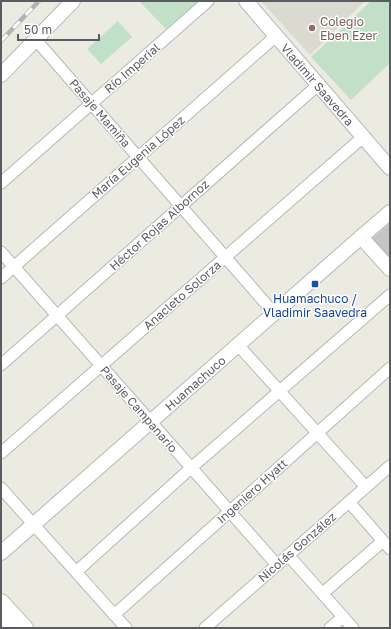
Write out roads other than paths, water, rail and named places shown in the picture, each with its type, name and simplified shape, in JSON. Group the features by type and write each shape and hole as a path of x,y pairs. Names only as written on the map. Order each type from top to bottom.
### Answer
{"main road":[{"path":"1,602 25,628"},
{"path":"1,621 7,628"}],"street":[{"path":"1,75 74,1"},
{"name":"Río Imperial","path":"1,183 208,1"},
{"name":"Vladimir Saavedra","path":"246,1 390,168"},
{"name":"María Eugenia López","path":"1,278 276,36"},
{"name":"Pasaje Mamiña","path":"36,40 274,313"},
{"name":"Héctor Rojas Albornoz","path":"1,365 318,84"},
{"name":"Anacleto Solorza","path":"1,453 363,137"},
{"name":"Huamachuco","path":"1,554 390,212"},
{"path":"361,237 390,269"},
{"name":"Pasaje Campanario","path":"1,252 277,565"},
{"path":"76,572 191,468 390,295"},
{"path":"238,345 366,487"},
{"name":"Ingeniero Hyatt","path":"114,615 390,368"},
{"name":"Nicolás González","path":"205,628 390,466"},
{"path":"1,488 126,628"},
{"path":"322,594 386,545 349,502"},
{"path":"288,555 353,628"},
{"path":"330,628 343,617"}],"railway":[{"path":"1,41 39,1"}],"place":[{"name":"Colegio Eben Ezer","path":"312,28"},
{"name":"Huamachuco / Vladimir Saavedra","path":"315,284"}]}
